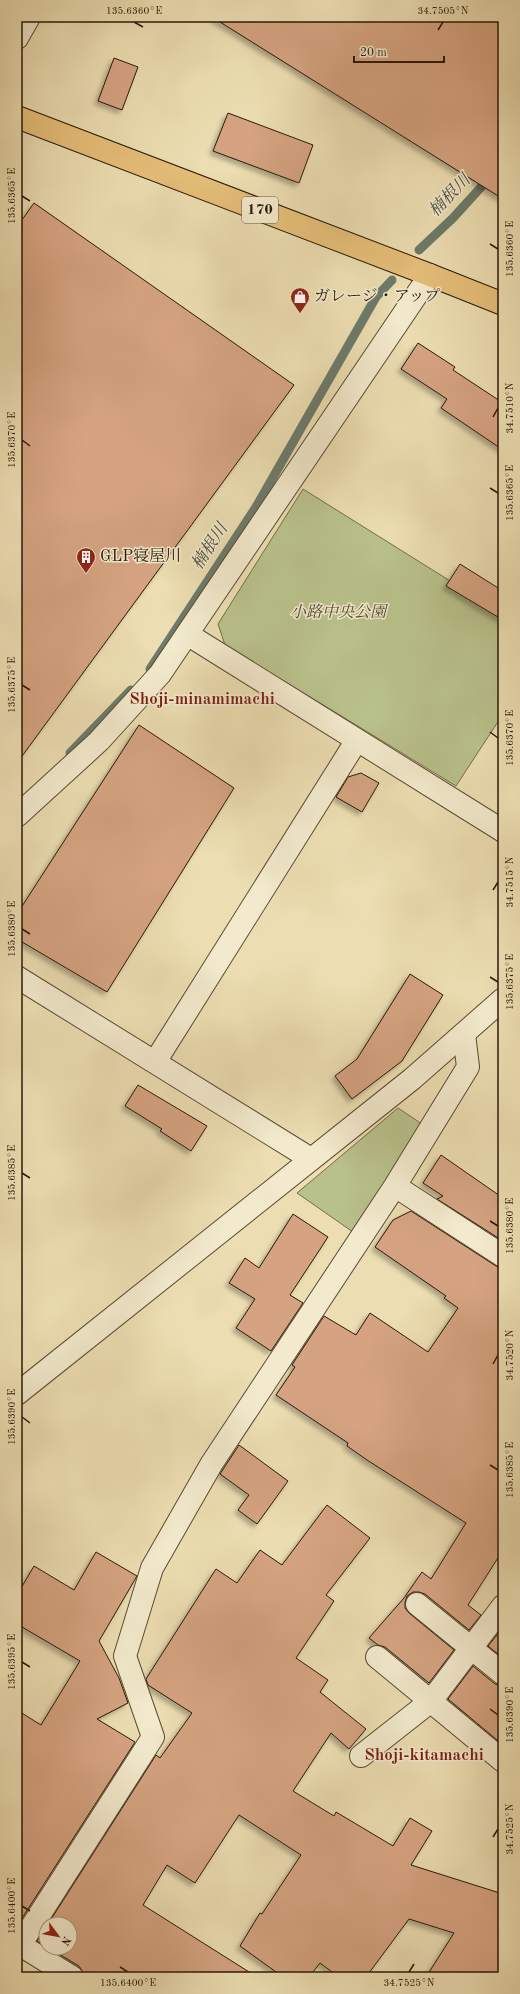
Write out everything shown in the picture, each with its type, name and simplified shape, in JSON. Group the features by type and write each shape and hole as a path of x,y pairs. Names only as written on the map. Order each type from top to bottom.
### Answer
{"highway":[{"name":"170","path":"17,117 503,304"}],"street":[{"path":"17,38 29,17"},
{"path":"17,816 99,741 160,674 430,275"},
{"path":"187,634 503,831"},
{"path":"155,1062 357,740"},
{"path":"17,977 311,1159"},
{"path":"17,1394 412,1079 503,999"},
{"path":"72,1977 19,1944 153,1737 125,1656 152,1568 212,1463 395,1186 468,1067 464,1034"},
{"path":"395,1186 503,1256"},
{"path":"417,1604 503,1674"},
{"path":"361,1756 431,1701 503,1606"},
{"path":"377,1657 503,1761"}],"green space":[{"name":"小路中央公園","path":"303,489 503,614 503,714 456,786 225,645 218,624"},
{"path":"398,1108 422,1124 353,1232 297,1193"}],"building":[{"path":"212,17 503,17 503,199"},
{"path":"114,58 138,67 122,110 98,101"},
{"path":"228,113 313,145 299,183 213,151"},
{"name":"GLP寝屋川","path":"34,203 294,385 17,763 17,227"},
{"path":"418,343 455,367 453,370 503,403 503,450 441,408 447,399 401,369"},
{"path":"460,564 503,591 503,620 446,586"},
{"path":"139,725 234,788 107,992 17,939 17,914"},
{"path":"361,773 379,783 362,812 336,797 348,777"},
{"path":"410,974 443,995 402,1061 352,1099 335,1076 357,1059"},
{"path":"138,1085 207,1126 191,1151 160,1131 162,1129 125,1106"},
{"path":"441,1155 503,1198 503,1241 437,1199 443,1196 423,1183"},
{"path":"411,1211 496,1266 503,1268 503,1550 468,1605 481,1615 469,1630 425,1594 413,1592 407,1596 405,1608 409,1613 454,1650 429,1683 385,1647 378,1645 369,1638 404,1598 422,1572 431,1579 466,1523 367,1460 347,1446 348,1443 276,1395 295,1367 292,1365 324,1316 356,1335 370,1313 428,1352 458,1308 444,1298 446,1296 375,1247 393,1220"},
{"path":"293,1214 328,1237 290,1295 303,1303 271,1351 236,1328 255,1299 229,1283 245,1258 259,1268"},
{"path":"239,1445 288,1481 257,1524 238,1510 249,1495 220,1474"},
{"path":"327,1505 370,1538 326,1595 334,1601 296,1658 328,1680 320,1692 366,1729 349,1749 331,1733 293,1791 334,1816 336,1812 393,1846 410,1818 432,1831 411,1865 503,1894 503,1977 426,1977 454,1933 409,1919 366,1977 339,1977 320,1963 309,1977 283,1977 240,1946 260,1913 262,1914 301,1855 239,1815 195,1883 167,1865 143,1905 257,1977 86,1977 79,1966 62,1956 78,1956 78,1916 53,1916 156,1755 160,1758 192,1713 148,1685 146,1679 216,1569 237,1583 260,1550 282,1565"},
{"path":"96,1552 137,1576 99,1641 119,1678 128,1703 97,1719 135,1742 17,1926 17,1710 41,1725 80,1661 17,1624 17,1595 34,1566 74,1590"},
{"path":"501,1630 503,1631 503,1658 488,1646"},
{"path":"473,1666 495,1684 503,1686 503,1745 448,1699"}],"waterway":[{"name":"楠根川","path":"419,250 453,218 503,163"},
{"name":"楠根川","path":"150,669 256,507 376,297 392,280"},
{"name":"楠根川","path":"70,753 131,690"}],"place":[{"name":"ガレージ・アップ","path":"300,314"},
{"name":"GLP寝屋川","path":"86,574"}],"district":[{"name":"Shoji-minamimachi","path":"202,699"},
{"name":"Shoji-kitamachi","path":"424,1755"}]}
